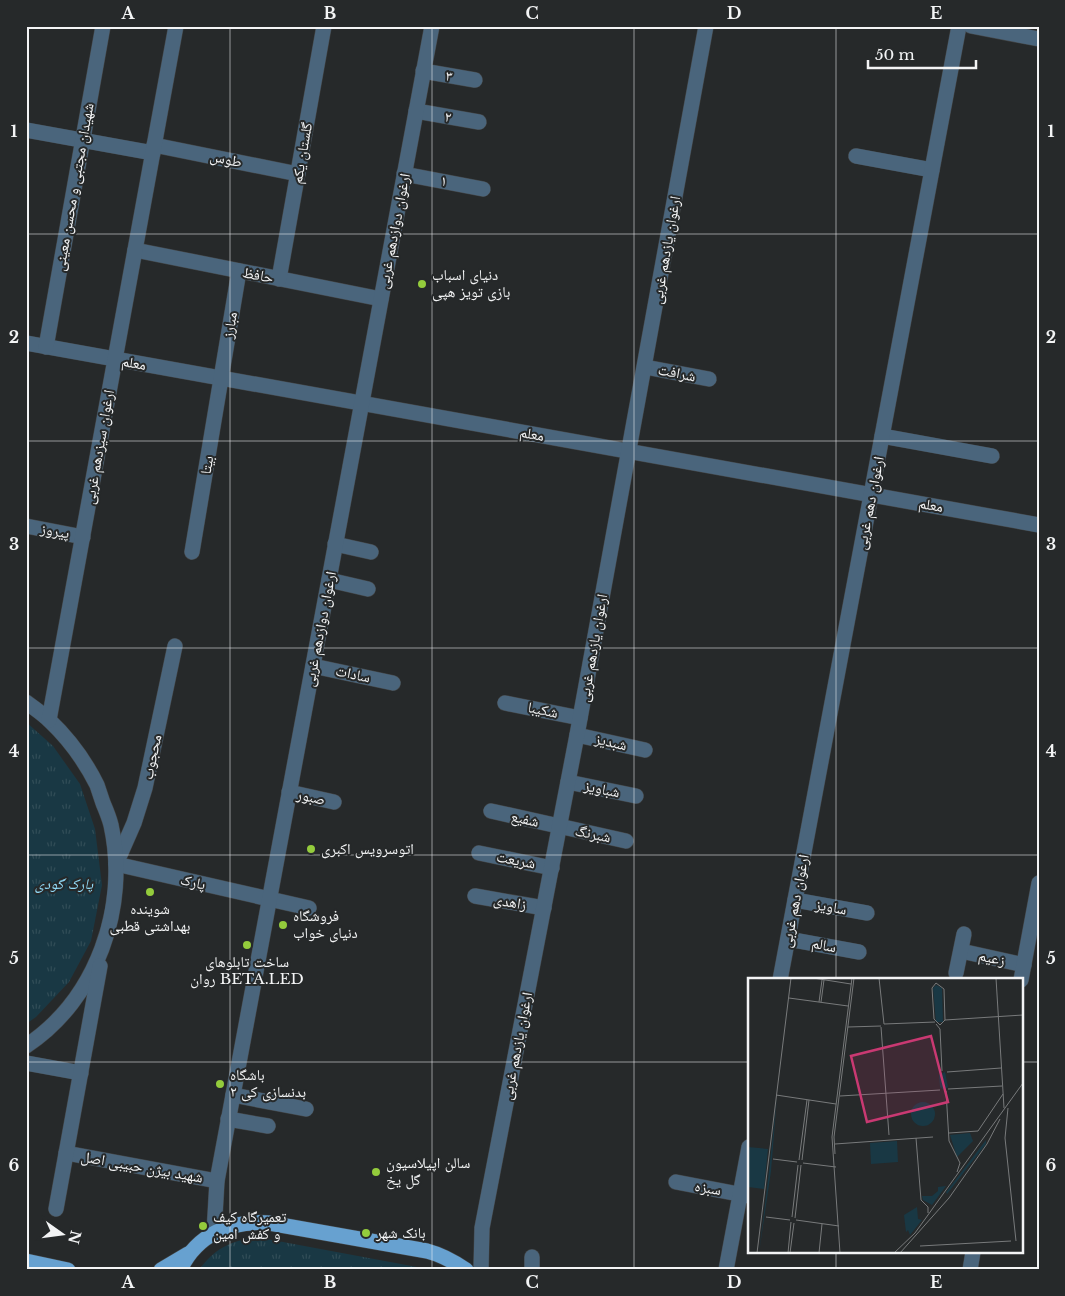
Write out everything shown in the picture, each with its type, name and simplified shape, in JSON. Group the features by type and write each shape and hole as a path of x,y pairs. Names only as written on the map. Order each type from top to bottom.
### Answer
{"main road":[{"path":"180,1270 192,1252 214,1233 240,1223 255,1222 427,1252 453,1261 466,1270"},
{"path":"161,1270 192,1252"},
{"path":"26,1261 68,1270"}],"street":[{"name":"شهیدان مجتبی و محسن معینی","path":"46,347 103,26"},
{"name":"ارغوان سیزدهم غربی","path":"49,720 176,26"},
{"name":"گلستان یکم","path":"279,279 324,26"},
{"name":"ارغوان دوازدهم غربی","path":"214,1233 217,1181 228,1119 432,26"},
{"name":"ارغوان یازدهم غربی","path":"482,1270 482,1228 560,827 706,26"},
{"name":"ارغوان دهم غربی","path":"780,978 959,26"},
{"path":"971,26 1020,31 1039,38"},
{"name":"۳","path":"424,71 475,80"},
{"name":"۲","path":"416,111 479,122"},
{"name":"طوس","path":"26,130 83,140 154,149 298,174"},
{"path":"856,156 932,170"},
{"name":"۱","path":"404,174 483,188"},
{"name":"حافظ","path":"135,250 381,299"},
{"name":"مبارز","path":"221,378 240,271"},
{"name":"معلم","path":"26,343 1039,525"},
{"name":"شرافت","path":"645,367 709,379"},
{"name":"بیتا","path":"192,552 221,378"},
{"path":"882,436 992,456"},
{"name":"پیروز","path":"26,526 83,537"},
{"path":"335,544 371,552"},
{"path":"329,580 368,589"},
{"name":"محجوب","path":"116,864 134,823 145,788 175,646"},
{"name":"سادات","path":"313,666 393,683"},
{"path":"26,702 49,720 76,750 97,786 110,824 116,864 114,904 105,943 56,1209"},
{"name":"شکیبا","path":"505,703 580,718"},
{"name":"شبدیز","path":"577,734 645,750"},
{"name":"شباویز","path":"568,782 636,796"},
{"name":"صبور","path":"289,792 334,802"},
{"name":"شفیع","path":"491,811 560,827"},
{"name":"شبرنگ","path":"560,827 626,841"},
{"name":"شریعت","path":"479,853 552,868"},
{"name":"پارک","path":"116,864 309,908"},
{"path":"1023,973 1034,938 1039,883"},
{"name":"زاهدی","path":"475,896 544,908"},
{"name":"ساویز","path":"795,900 867,913"},
{"path":"956,972 964,934"},
{"name":"سالم","path":"788,938 859,952"},
{"path":"26,1046 38,1038 66,1010 89,978 105,943"},
{"name":"زعیم","path":"960,950 1023,973"},
{"path":"26,1063 81,1073"},
{"path":"233,1095 306,1109"},
{"path":"228,1119 268,1126"},
{"name":"شهید بیژن حبیبی اصل","path":"66,1153 217,1181"},
{"path":"726,1270 744,1195 748,1157"},
{"name":"سبزه","path":"676,1182 744,1195"},
{"path":"970,1270 973,1254"}],"green space":[{"name":"پارک گودی","path":"26,722 53,746 80,784 95,829 102,885 91,941 69,982 36,1017 26,1024"},
{"path":"255,1238 433,1270 199,1270 210,1257 223,1247 238,1241"}],"place":[{"name":"دنیای اسباب بازی تویز هپی","path":"422,284"},
{"name":"اتوسرویس اکبری","path":"311,849"},
{"name":"شوینده بهداشتی قطبی","path":"150,892"},
{"name":"فروشگاه دنیای خواب","path":"283,925"},
{"name":"ساخت تابلوهای روان BETA.LED","path":"247,945"},
{"name":"باشگاه بدنسازی کی ۲","path":"220,1084"},
{"name":"سالن اپیلاسیون گل یخ","path":"376,1172"},
{"name":"تعمیرگاه کیف و کفش امین","path":"203,1226"},
{"name":"بانک شهر","path":"366,1233"}]}
